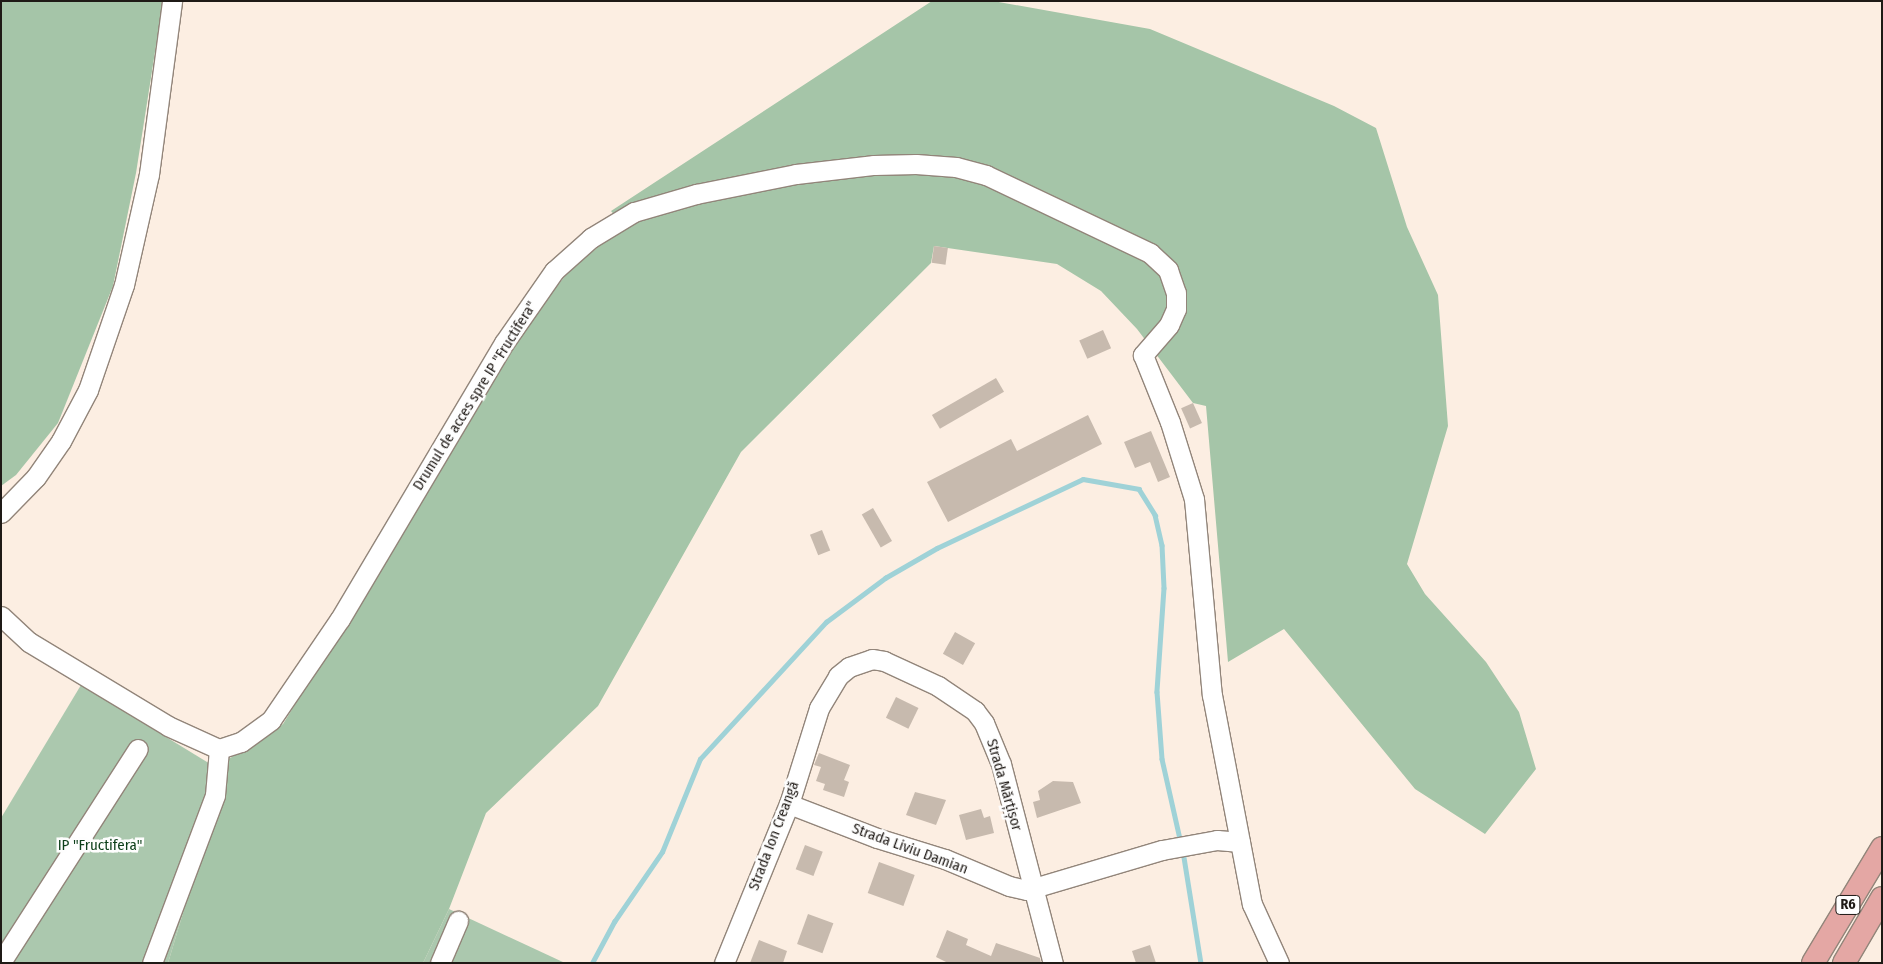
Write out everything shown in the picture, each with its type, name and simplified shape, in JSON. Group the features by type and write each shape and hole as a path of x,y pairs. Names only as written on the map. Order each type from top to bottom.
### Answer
{"main road":[{"name":"R6","path":"1814,963 1882,848"},
{"name":"R6","path":"1844,963 1882,898"}],"street":[{"path":"1,513 36,477 61,441 88,390 124,285 149,174 172,1"},
{"name":"Drumul de acces spre IP \"Fructifera\"","path":"219,749 241,742 271,720 340,619 504,343 554,270 591,238 634,212 696,194 796,174 874,165 956,167 986,175 1150,253 1168,270 1176,293 1176,309 1169,325 1143,355 1170,422 1194,499 1212,695 1240,842"},
{"path":"1,616 28,642 168,726 219,749 215,795 152,963"},
{"name":"Strada Mărțișor","path":"819,708 838,676 849,667 872,659 884,660 938,686 976,711 990,733 1001,764 1032,890 1053,963"},
{"name":"Strada Ion Creangă","path":"724,963 789,804 819,708"},
{"path":"1,962 138,749"},
{"name":"Strada Liviu Damian","path":"789,804 877,838 945,860 1009,886 1032,890"},
{"path":"1032,890 1162,850 1198,842 1240,842 1252,904 1279,963"},
{"path":"440,963 458,921"}],"green space":[{"path":"1,1 163,1 136,173 113,286 58,423 16,475 1,486"},
{"path":"932,1 993,1 1150,29 1334,106 1376,128 1407,227 1438,295 1448,426 1407,564 1425,594 1486,662 1519,712 1536,769 1485,834 1415,789 1284,629 1228,662 1206,406 1193,403 1137,329 1101,291 1057,264 934,246 931,263 741,452 598,706 486,813 449,909 423,963 168,963 225,773 224,762 283,724 536,312 570,270 624,226 611,211"},
{"name":"IP \"Fructifera\"","path":"81,685 225,773 168,963 1,963 1,818"},
{"path":"449,909 565,963 423,963"}],"building":[{"path":"934,246 948,248 945,265 932,263"},
{"path":"1103,330 1111,348 1087,359 1079,341"},
{"path":"996,378 1004,392 940,429 932,415"},
{"path":"1193,403 1202,423 1190,428 1181,408"},
{"path":"1088,415 1102,444 948,522 927,482 1011,439 1017,451"},
{"path":"1151,431 1170,477 1158,482 1150,462 1135,468 1124,442"},
{"path":"873,508 892,541 881,547 862,514"},
{"path":"822,530 830,550 818,555 810,535"},
{"path":"955,632 975,643 963,665 943,654"},
{"path":"896,697 918,708 908,729 886,718"},
{"path":"819,753 850,765 844,780 849,782 844,797 823,790 825,784 816,781 821,767 814,765"},
{"path":"1053,781 1073,782 1081,803 1037,818 1033,802 1040,800 1038,791"},
{"path":"915,792 946,800 936,825 906,815"},
{"path":"981,809 984,818 990,816 994,833 966,840 959,815"},
{"path":"805,845 823,852 813,876 796,869"},
{"path":"879,862 915,875 903,906 868,893"},
{"path":"808,914 833,923 822,953 797,944"},
{"path":"947,930 968,939 966,945 991,956 996,943 1040,958 1041,963 948,963 936,957"},
{"path":"759,940 787,951 783,963 750,963"},
{"path":"1150,945 1156,963 1136,963 1132,951"}],"waterway":[{"path":"592,963 614,922 662,852 700,759 826,622 885,578 937,548 1083,479 1139,489 1155,515 1162,545 1164,588 1157,692 1162,759 1181,843"},
{"path":"1183,851 1201,963"}]}
